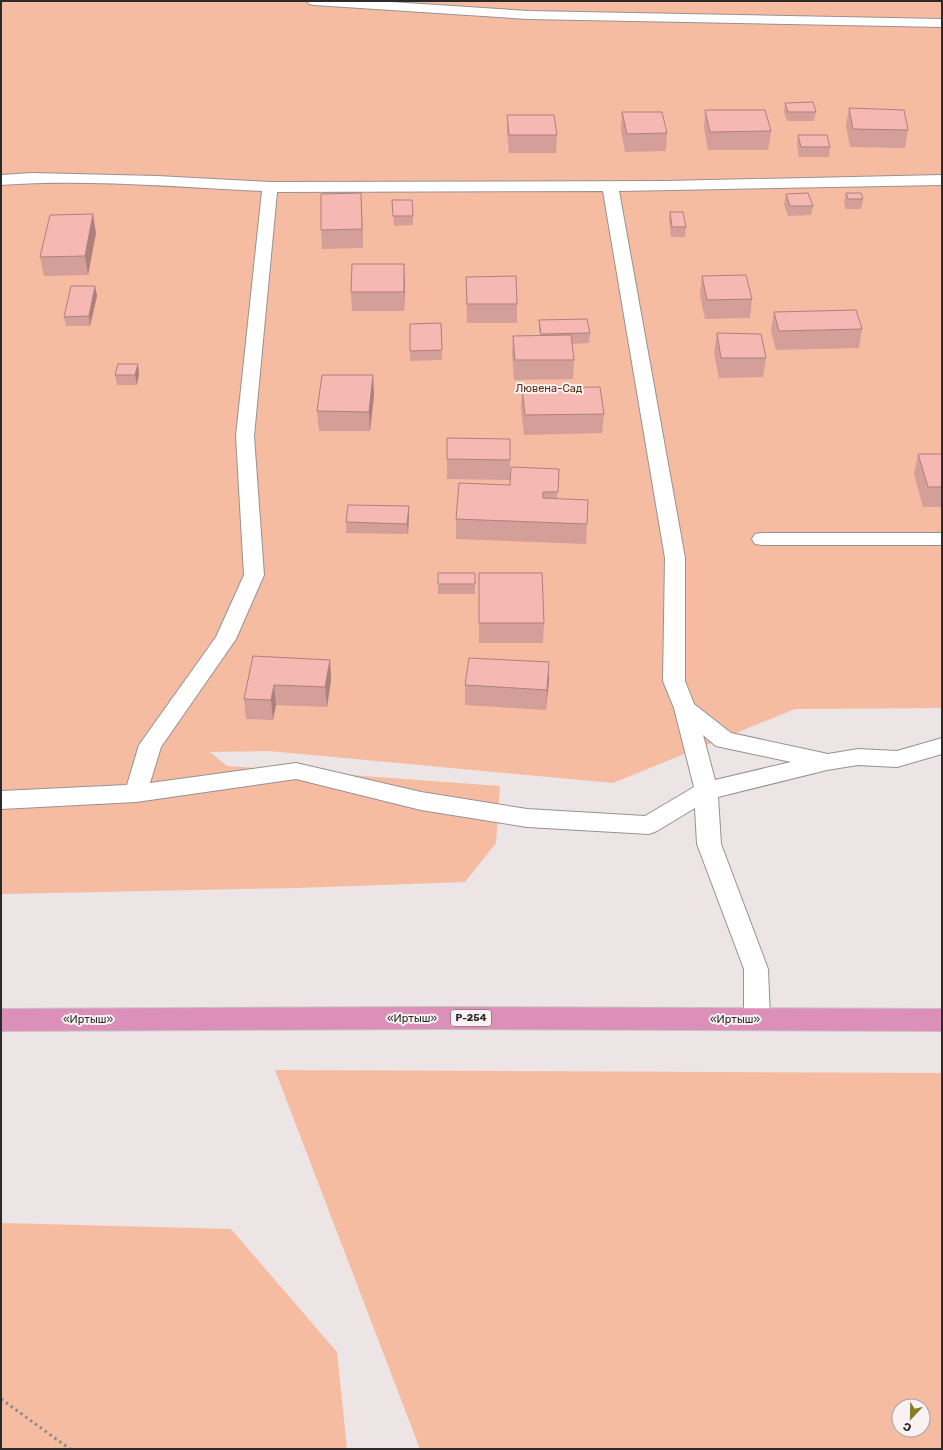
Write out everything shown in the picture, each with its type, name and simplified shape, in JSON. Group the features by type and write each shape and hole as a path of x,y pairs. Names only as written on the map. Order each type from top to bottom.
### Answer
{"highway":[{"name":"«Иртыш»","path":"1,1020 422,1018 942,1020"}],"lane":[{"path":"314,1 528,15 942,23"},
{"path":"1,180 32,178 157,181 270,187 610,186 942,180"},
{"path":"610,186 675,558 674,682 685,708 706,791 708,844 756,969 757,1019"},
{"path":"136,793 150,745 226,639 254,574 245,436 270,187"},
{"path":"762,540 942,539"},
{"path":"685,708 724,740 828,762"},
{"path":"1,800 136,793 296,770 421,801 528,818 649,825 706,791 828,762 858,757 897,759 942,746"}],"path":[{"path":"1,1399 70,1449"}],"green space":[{"name":"Лювена-Сад","path":"1,1 942,1 942,708 795,709 613,783 269,751 210,752 227,766 500,786 496,843 465,882 296,888 1,894"},
{"path":"275,1070 942,1073 942,1449 420,1449"},
{"path":"1,1223 231,1229 337,1352 347,1449 1,1449"}],"building":[{"path":"813,102 816,112 788,112 785,103"},
{"path":"849,108 904,110 908,130 853,129"},
{"path":"705,110 765,110 771,131 710,132"},
{"path":"622,112 662,112 667,133 627,134"},
{"path":"507,115 554,115 557,135 509,135"},
{"path":"798,135 827,135 830,147 801,147"},
{"path":"361,193 362,229 321,230 321,194"},
{"path":"808,193 813,206 790,206 786,194"},
{"path":"846,193 861,193 863,199 848,199"},
{"path":"392,200 412,200 413,216 393,216"},
{"path":"670,212 683,212 686,227 672,227"},
{"path":"93,214 85,256 40,257 50,215"},
{"path":"352,264 404,264 404,292 351,292"},
{"path":"746,275 752,299 707,300 702,276"},
{"path":"516,276 517,304 467,304 466,277"},
{"path":"71,286 95,286 89,316 64,317"},
{"path":"856,310 862,329 779,331 774,312"},
{"path":"587,319 590,333 541,334 539,320"},
{"path":"441,323 442,350 410,351 410,324"},
{"path":"717,333 761,334 766,358 721,358"},
{"path":"571,335 574,360 515,360 513,336"},
{"path":"118,364 138,364 135,375 115,375"},
{"path":"322,375 373,375 369,412 317,411"},
{"path":"600,387 604,414 525,415 522,388"},
{"path":"447,438 510,439 510,460 447,459"},
{"path":"918,454 942,454 942,487 928,487"},
{"path":"511,467 559,469 558,492 543,492 543,498 588,500 587,524 456,519 459,483 510,485"},
{"path":"348,505 409,506 407,524 346,522"},
{"path":"438,573 475,573 475,584 438,584"},
{"path":"479,573 542,573 544,623 479,623"},
{"path":"253,656 330,660 325,687 274,685 271,700 244,699"},
{"path":"469,658 549,662 547,690 465,685"}]}
